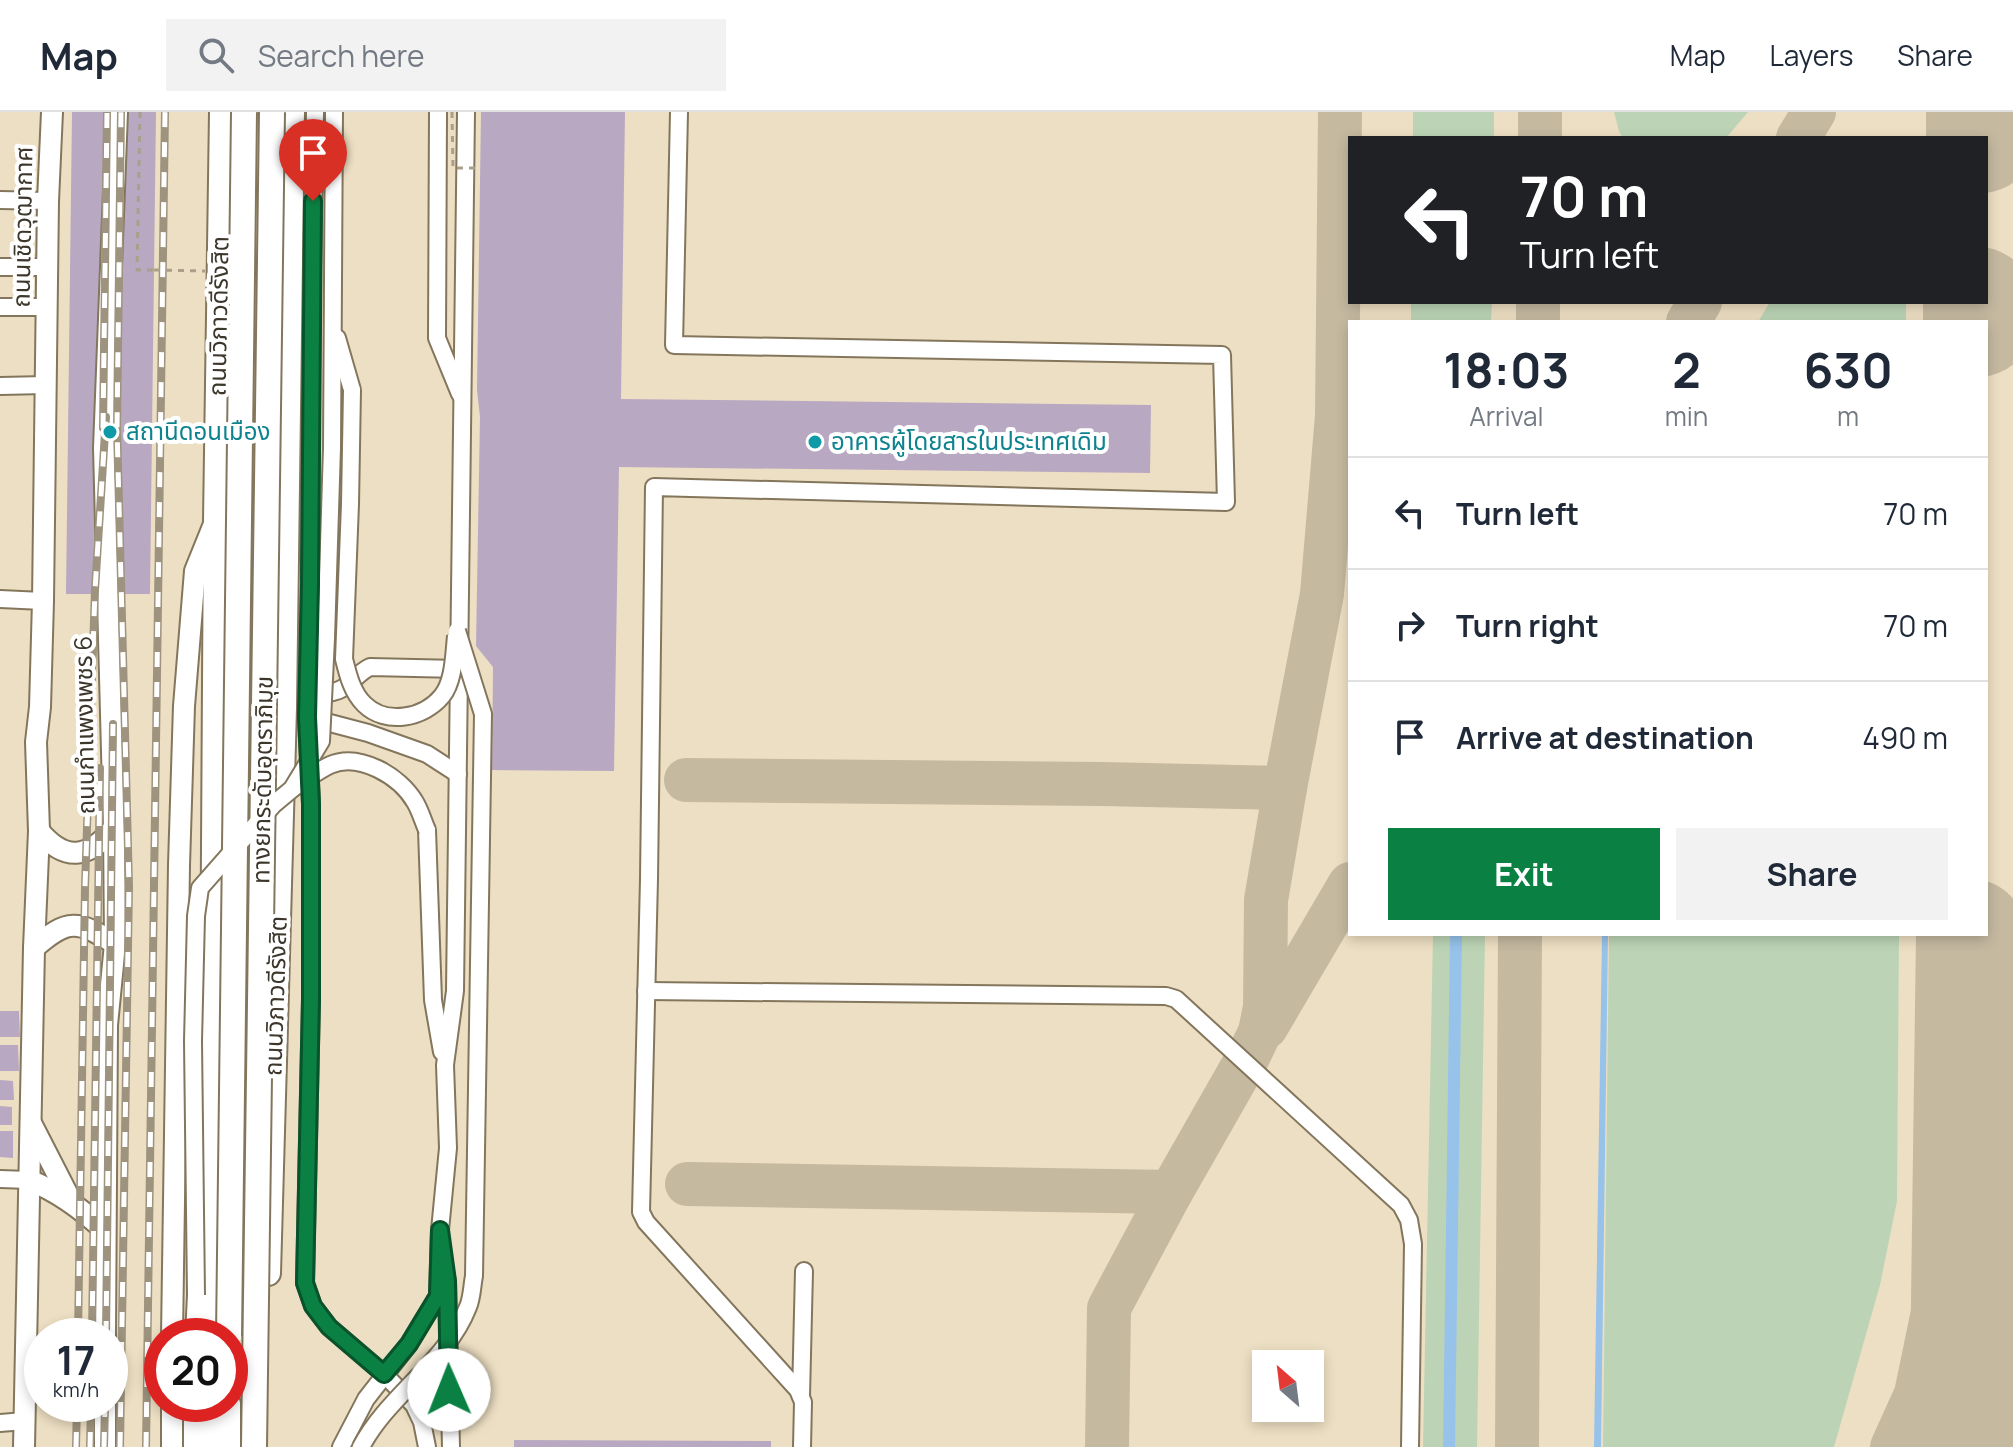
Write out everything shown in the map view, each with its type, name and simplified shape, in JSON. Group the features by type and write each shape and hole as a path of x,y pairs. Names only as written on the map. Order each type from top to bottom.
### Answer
{"highway":[{"name":"ถนนวิภาวดีรังสิต","path":"211,1318 222,112"},
{"name":"ทางยกระดับอุตราภิมุข","path":"229,1318 244,112"},
{"name":"ทางยกระดับอุตราภิมุข","path":"254,1447 272,112"},
{"name":"ถนนวิภาวดีรังสิต","path":"263,1447 284,708 292,112"},
{"path":"211,1422 211,1447"},
{"path":"228,1422 228,1447"}],"main road":[{"name":"ถนนเชิดวุฒากาศ","path":"26,1318 39,831 36,742 43,601 52,112"},
{"name":"ถนนกำแพงเพชร 6","path":"105,1318 107,1025 115,944 104,448 117,112"},
{"path":"172,1318 184,706 195,571 216,521"},
{"path":"39,831 62,852 76,853 102,843 114,828"},
{"path":"34,948 51,933 67,926 91,929 115,944"},
{"path":"30,1121 71,1201"},
{"path":"29,1180 71,1201 105,1231"},
{"name":"ถนนเชิดวุฒากาศ","path":"24,1422 24,1447"},
{"path":"105,1422 105,1447"},
{"path":"172,1422 172,1447"}],"street":[{"path":"315,112 307,717 311,804 311,999 305,1283 313,1306 329,1327 384,1374 414,1405 422,1422 427,1447"},
{"path":"292,789 321,741 332,448 334,112"},
{"path":"445,1065 455,991 466,112"},
{"path":"679,112 674,345 1222,355 1226,502 654,487 641,1212 646,1222 801,1396"},
{"path":"332,322 352,390 344,659 349,681 364,704 378,713 398,718 423,713 444,695 452,673 457,631 460,391 437,338 438,119"},
{"path":"0,200 48,201"},
{"path":"0,267 47,267"},
{"path":"0,307 47,307"},
{"path":"0,386 46,385"},
{"path":"0,599 43,601"},
{"path":"361,1447 384,1414 436,1358 457,1329 469,1305 474,1276 483,714 457,631"},
{"path":"308,695 336,692 370,667 459,669"},
{"path":"284,708 427,754 458,774"},
{"path":"195,1318 193,1041 196,916 200,888 274,804 292,789 332,764 359,762 383,771 402,785 416,803 427,830 433,1000 445,1065 448,1148 440,1230 438,1296 409,1344 366,1399 341,1447"},
{"path":"646,991 1166,996 1176,999 1401,1205 1409,1220 1413,1244 1410,1447"},
{"path":"0,1179 29,1180"},
{"path":"440,1230 447,1281 451,1447"},
{"path":"802,1447 804,1271"},
{"path":"0,1423 24,1421"},
{"path":"192,1422 192,1447"}],"path":[{"path":"140,112 137,270 205,271"},
{"path":"452,112 453,168 480,168"}],"green space":[{"path":"1413,112 1494,112 1494,136 1413,136"},
{"path":"1614,112 1748,112 1728,136 1622,136"},
{"path":"1411,304 1492,304 1491,320 1411,320"},
{"path":"1769,304 1906,304 1906,320 1759,320"},
{"path":"1433,936 1485,936 1477,1447 1423,1447"},
{"path":"1609,936 1899,936 1897,1201 1880,1285 1834,1447 1603,1447"}],"water":[{"path":"1450,936 1462,936 1455,1447 1443,1447"},
{"path":"1602,936 1608,936 1601,1447 1594,1447"}],"building":[{"name":"สถานีดอนเมือง","path":"72,112 156,112 150,594 66,594"},
{"name":"อาคารผู้โดยสารในประเทศเดิม","path":"481,112 625,112 621,399 1151,405 1150,473 619,467 614,771 492,770 493,667 476,646"},
{"path":"0,1011 19,1011 20,1037 0,1037"},
{"path":"0,1045 18,1045 19,1071 0,1071"},
{"path":"0,1080 13,1081 14,1100 0,1100"},
{"path":"0,1106 12,1107 12,1125 0,1125"},
{"path":"0,1131 13,1131 13,1158 0,1157"},
{"path":"514,1440 771,1441 771,1447 514,1447"}],"taxiway":[{"path":"1107,1447 1109,1308 1248,1057 1260,1032 1265,1007 1266,900 1322,594 1337,416 1340,112"},
{"path":"1540,112 1540,136"},
{"path":"1799,136 1814,112"},
{"path":"1538,304 1538,320"},
{"path":"1689,320 1699,304"},
{"path":"686,780 1285,788"},
{"path":"1266,1027 1348,887"},
{"path":"1517,1447 1520,936"},
{"path":"1892,1447 1916,1394 1968,1143"},
{"path":"687,1184 1171,1192"}],"runway":[{"path":"1981,112 1981,136"},
{"path":"1978,304 1978,320"},
{"path":"1964,1447 1971,936"}],"railway":[{"path":"103,428 107,112"},
{"path":"120,1447 129,886 117,428 121,112"},
{"path":"146,1447 165,112"},
{"path":"78,1318 85,887 95,590 106,417"},
{"path":"106,1318 113,724"},
{"path":"92,1318 100,768"},
{"path":"76,1447 77,1422"},
{"path":"90,1447 91,1422"},
{"path":"104,1447 105,1422"}],"place":[{"name":"สถานีดอนเมือง","path":"110,432"},
{"name":"อาคารผู้โดยสารในประเทศเดิม","path":"815,442"}],"route":[{"path":"313,201 307,717 311,804 311,999 305,1283 313,1306 329,1327 384,1374 409,1344 438,1296 440,1230 447,1281 449,1390"}]}
